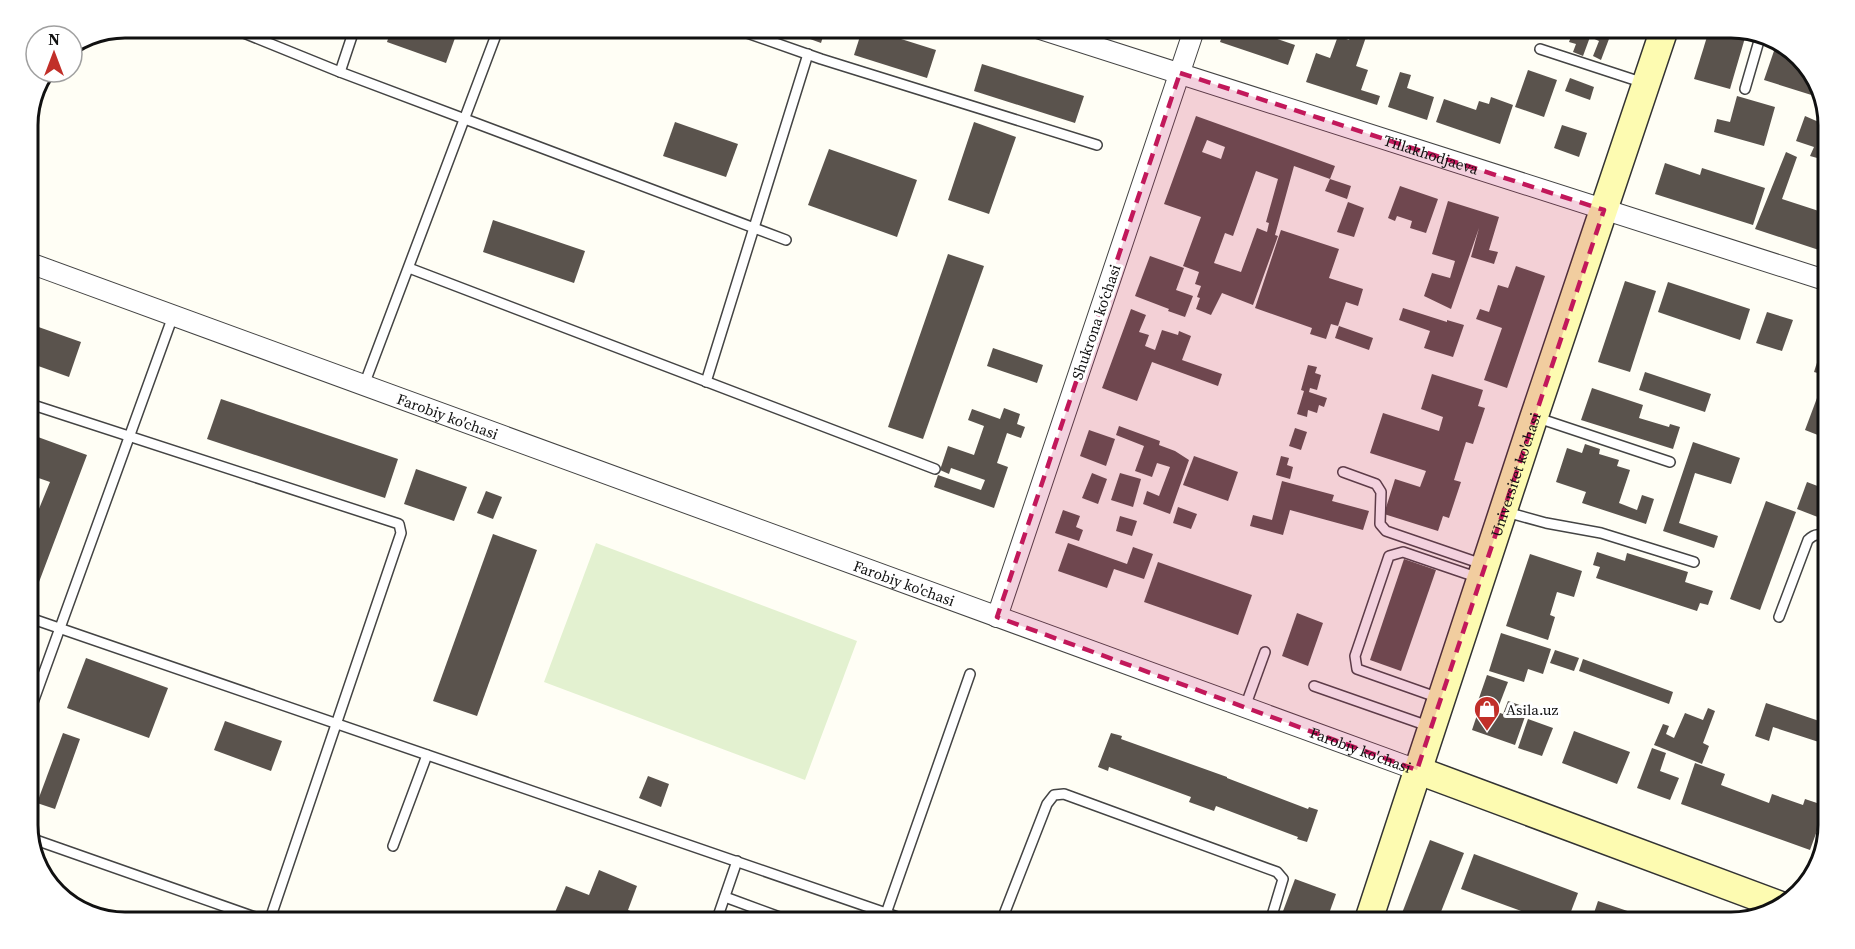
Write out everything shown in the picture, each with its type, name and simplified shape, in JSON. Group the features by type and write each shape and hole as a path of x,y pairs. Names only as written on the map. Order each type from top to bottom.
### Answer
{"main road":[{"name":"Universitet ko'chasi","path":"1371,912 1661,38"},
{"name":"Farobiy ko'chasi","path":"1418,770 1767,903"}],"street":[{"name":"Tillakhodjaeva","path":"1069,38 1817,278"},
{"name":"Shukrona koʻchasi","path":"997,617 1191,38"},
{"name":"Farobiy ko'chasi","path":"38,266 1418,770"}],"lane":[{"path":"256,38 465,120 786,240"},
{"path":"340,72 351,38"},
{"path":"364,385 495,38"},
{"path":"762,38 1097,146"},
{"path":"1745,89 1759,42"},
{"path":"1540,48 1646,84"},
{"path":"706,382 808,54"},
{"path":"409,268 935,469"},
{"path":"38,689 173,316"},
{"path":"38,407 399,524 401,533 272,912"},
{"path":"1534,417 1670,462"},
{"path":"1343,472 1376,484 1381,492 1380,524 1386,531 1483,572"},
{"path":"1503,511 1546,522 1602,532 1694,562"},
{"path":"1779,617 1808,540 1818,535"},
{"path":"1441,699 1357,669 1355,656 1389,556 1403,552 1483,572"},
{"path":"38,621 737,861 869,912"},
{"path":"1245,707 1265,652"},
{"path":"887,912 970,674"},
{"path":"1314,686 1432,728"},
{"path":"393,846 427,755"},
{"path":"1005,912 1047,804 1054,795 1064,794 1277,872 1283,879 1274,912"},
{"path":"39,841 241,912"},
{"path":"720,912 737,861"},
{"path":"725,897 766,912"}],"highlighted area":[{"path":"1180,73 1604,210 1417,770 997,617"}],"green space":[{"path":"596,543 857,641 805,780 544,682"}],"building":[{"path":"388,38 455,38 446,63 387,42"},
{"path":"807,38 823,38 821,43"},
{"path":"859,38 898,38 936,50 927,78 854,55"},
{"path":"1221,38 1274,38 1295,45 1288,65 1220,42"},
{"path":"1337,38 1349,40 1350,38 1366,38 1356,66 1368,70 1361,90 1380,96 1377,105 1306,82 1316,53 1330,58"},
{"path":"1570,38 1590,38 1583,56 1573,52 1576,44 1569,42"},
{"path":"1592,38 1609,38 1601,60 1593,56 1599,41"},
{"path":"1707,38 1745,39 1730,89 1694,79"},
{"path":"1774,50 1796,67 1812,95 1764,80"},
{"path":"982,64 1084,96 1075,123 974,91"},
{"path":"1528,70 1557,80 1544,117 1515,107"},
{"path":"1400,72 1411,75 1407,88 1434,97 1427,120 1388,107"},
{"path":"1570,78 1594,87 1590,100 1565,91"},
{"path":"1737,96 1775,107 1764,146 1714,132 1717,119 1730,122"},
{"path":"1491,97 1513,105 1500,144 1436,122 1444,99 1476,110 1479,101 1489,104"},
{"path":"1196,116 1335,166 1330,179 1294,166 1275,235 1278,236 1253,305 1222,293 1211,315 1196,309 1201,286 1195,284 1199,272 1183,266 1201,217 1164,204","holes":["1207,140 1225,147 1221,159 1202,152","1256,171 1278,179 1266,222 1269,223 1267,232 1257,228 1241,272 1214,263 1225,233 1233,236"]},
{"path":"1805,116 1817,121 1817,158 1810,156 1814,147 1796,141"},
{"path":"675,122 738,144 726,177 663,156"},
{"path":"974,122 1016,137 989,214 948,200"},
{"path":"1562,125 1587,133 1579,157 1554,148"},
{"path":"829,149 917,180 897,237 808,205"},
{"path":"1786,152 1797,157 1782,199 1817,210 1817,249 1755,229"},
{"path":"1665,163 1700,175 1702,168 1765,188 1753,225 1655,194"},
{"path":"1330,179 1351,186 1347,199 1325,191"},
{"path":"1400,186 1438,199 1426,233 1410,228 1412,221 1397,216 1395,221 1388,218"},
{"path":"1448,201 1499,217 1489,250 1498,252 1494,264 1471,257 1479,228 1451,309 1424,296 1432,273 1450,278 1455,261 1432,254"},
{"path":"1348,202 1364,208 1354,237 1337,232"},
{"path":"493,220 585,251 574,283 483,252"},
{"path":"1281,230 1339,249 1329,278 1363,289 1358,306 1346,302 1338,326 1331,324 1326,339 1310,334 1312,328 1255,308"},
{"path":"948,254 984,266 923,439 888,427"},
{"path":"1150,256 1184,268 1176,290 1193,296 1185,317 1135,296"},
{"path":"1516,266 1545,276 1507,388 1484,380 1502,328 1476,319 1480,309 1489,312 1498,285 1508,288"},
{"path":"1625,281 1656,291 1630,372 1598,362"},
{"path":"1668,282 1750,309 1740,340 1658,312"},
{"path":"1403,308 1464,325 1453,357 1424,348 1430,331 1399,320"},
{"path":"1131,309 1146,315 1139,332 1149,335 1145,346 1155,350 1162,330 1178,335 1179,331 1191,336 1182,360 1222,374 1218,386 1152,362 1137,401 1102,388"},
{"path":"1767,312 1793,320 1782,351 1756,343"},
{"path":"1339,326 1373,338 1369,350 1335,338"},
{"path":"38,327 81,342 69,377 38,366"},
{"path":"993,348 1043,365 1037,383 987,366"},
{"path":"1308,365 1317,367 1315,373 1321,375 1317,390 1310,388 1309,392 1327,398 1324,407 1319,405 1317,413 1308,410 1307,417 1297,414"},
{"path":"1645,372 1711,394 1705,412 1639,390"},
{"path":"1432,374 1483,390 1478,406 1485,408 1473,444 1466,442 1454,480 1461,482 1449,518 1443,516 1438,531 1384,514 1395,479 1420,487 1426,471 1370,453 1383,413 1439,431 1443,417 1421,409"},
{"path":"1592,388 1643,405 1639,418 1669,427 1670,424 1680,427 1673,449 1581,420"},
{"path":"1817,398 1817,398 1817,435 1805,430"},
{"path":"221,399 398,459 385,498 207,439"},
{"path":"1004,408 1020,414 1017,424 1025,427 1021,438 1007,433 997,463 1008,467 994,508 934,487 938,475 981,490 985,480 951,468 949,474 940,470 948,446 974,455 984,426 968,420 972,409 1000,419"},
{"path":"1119,426 1160,441 1159,445 1189,460 1170,514 1143,504 1147,491 1159,496 1170,467 1157,463 1152,477 1135,471 1144,446 1116,435"},
{"path":"1295,428 1307,432 1301,450 1289,446"},
{"path":"1089,430 1115,439 1106,466 1080,456"},
{"path":"38,437 87,455 39,582 38,511 50,482 38,478"},
{"path":"1693,442 1740,458 1731,484 1695,473 1679,523 1718,536 1714,548 1663,531"},
{"path":"1585,444 1600,449 1599,454 1619,460 1617,466 1630,470 1619,503 1637,510 1642,495 1654,499 1646,524 1582,503 1586,492 1556,482 1567,448 1582,453"},
{"path":"1194,456 1238,472 1228,501 1183,485"},
{"path":"1281,456 1289,458 1287,465 1293,467 1290,479 1276,475"},
{"path":"416,469 467,487 454,521 404,504"},
{"path":"1092,473 1107,479 1098,504 1082,498"},
{"path":"1120,473 1141,479 1133,507 1111,500"},
{"path":"1282,481 1334,495 1332,501 1369,511 1363,530 1290,510 1283,535 1250,526 1253,515 1272,520"},
{"path":"1807,482 1818,486 1818,517 1797,509"},
{"path":"486,491 502,497 493,519 477,513"},
{"path":"1766,501 1796,512 1760,610 1730,599"},
{"path":"1178,507 1197,514 1191,529 1173,523"},
{"path":"1063,510 1080,516 1076,527 1083,530 1079,541 1055,533"},
{"path":"1120,516 1137,521 1132,536 1116,531"},
{"path":"493,534 537,550 477,716 433,701"},
{"path":"1068,543 1127,564 1133,547 1153,554 1144,579 1114,569 1107,588 1058,571"},
{"path":"1597,552 1625,561 1627,553 1688,572 1685,582 1713,591 1708,605 1700,603 1697,611 1596,578 1600,567 1593,565"},
{"path":"1530,554 1582,571 1574,597 1557,592 1550,615 1555,617 1548,640 1506,626"},
{"path":"1404,559 1436,570 1401,671 1370,660"},
{"path":"1158,562 1252,595 1238,635 1144,602"},
{"path":"1297,613 1323,623 1308,666 1282,656"},
{"path":"1501,633 1551,649 1543,674 1528,669 1524,682 1489,671"},
{"path":"1555,650 1579,658 1574,671 1550,663"},
{"path":"86,658 168,688 149,738 67,708"},
{"path":"1583,659 1673,692 1669,704 1579,671"},
{"path":"1487,675 1508,682 1498,708 1478,701"},
{"path":"1508,701 1528,708 1515,745 1472,730 1480,706 1503,714"},
{"path":"1766,703 1818,721 1818,742 1773,727 1769,741 1755,736"},
{"path":"1708,708 1715,711 1703,743 1709,746 1702,764 1654,745 1663,724 1669,726 1666,734 1674,738 1685,713 1703,720"},
{"path":"1528,719 1553,728 1542,756 1518,748"},
{"path":"225,721 282,741 271,771 214,750"},
{"path":"1574,731 1630,752 1617,784 1562,763"},
{"path":"63,733 80,739 55,809 38,803"},
{"path":"1111,733 1122,736 1121,739 1308,809 1309,807 1318,810 1307,842 1216,806 1214,811 1189,802 1191,797 1109,767 1108,771 1098,767"},
{"path":"1652,748 1666,753 1660,771 1679,778 1670,800 1637,788"},
{"path":"1695,763 1725,774 1721,785 1769,803 1772,794 1803,805 1805,799 1818,803 1818,829 1810,850 1681,804"},
{"path":"648,776 669,784 661,807 639,798"},
{"path":"1430,840 1464,853 1441,912 1402,912"},
{"path":"1474,854 1578,893 1571,912 1524,912 1461,889"},
{"path":"599,870 637,886 628,910 633,912 555,912 566,886 589,895"},
{"path":"1295,879 1336,894 1330,912 1283,912"},
{"path":"1598,901 1630,912 1594,912"}],"place":[{"name":"Asila.uz","path":"1487,732"}]}
